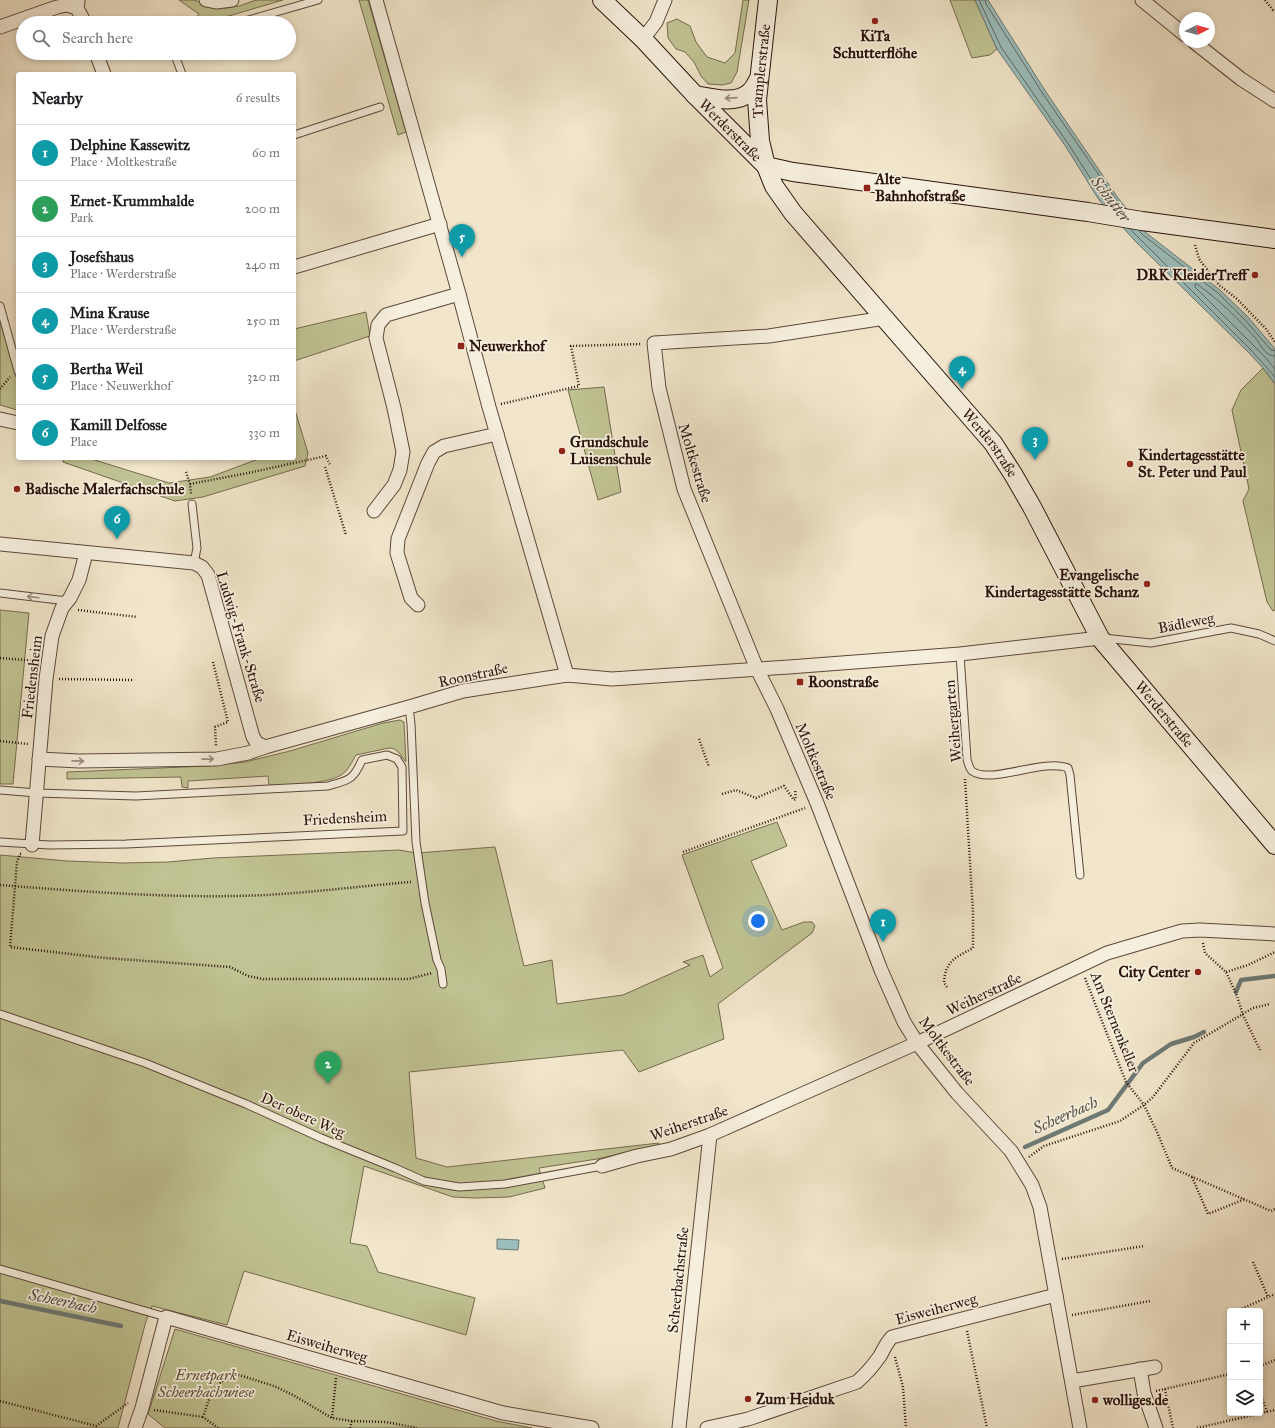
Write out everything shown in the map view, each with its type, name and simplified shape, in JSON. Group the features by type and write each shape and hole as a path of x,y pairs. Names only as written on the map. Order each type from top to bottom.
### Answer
{"street":[{"path":"206,0 216,2 232,0"},
{"path":"376,0 460,294 489,407 568,675"},
{"name":"Werderstraße","path":"602,0 643,39 695,95 766,166 774,186 793,214 993,443 1032,507 1100,638 1275,845"},
{"path":"643,39 656,22 665,0"},
{"name":"Tramplerstraße","path":"766,166 760,141 757,100 768,0"},
{"path":"1142,0 1179,29"},
{"path":"31,16 57,7 78,4 82,16"},
{"path":"0,27 16,21"},
{"path":"1202,48 1241,79 1275,101"},
{"path":"99,60 103,72"},
{"path":"695,95 719,99 734,99 751,91 759,79"},
{"path":"766,166 793,172 1275,239"},
{"path":"296,266 440,224"},
{"path":"374,511 394,485 400,470 403,452 394,408 376,338 378,325 386,315 460,294"},
{"path":"654,343 768,336 884,318"},
{"name":"Moltkestraße","path":"654,343 659,388 684,489 757,669 817,803 881,970 904,1022 917,1043 957,1093 1011,1151 1032,1185 1040,1207 1080,1428"},
{"path":"0,419 16,423"},
{"path":"418,605 410,598 397,553 398,539 428,463 434,452 444,446 497,434"},
{"name":"Ludwig-Frank-Straße","path":"0,544 194,563 202,567 208,575 253,737 258,743 265,747"},
{"name":"Friedensheim","path":"30,849 37,793 46,679 52,636 64,604 79,580 86,553"},
{"name":"Roonstraße","path":"265,747 463,691 480,687 568,675 612,679 757,669 960,654 1100,638"},
{"path":"39,759 79,761 217,759 248,753 265,747"},
{"name":"Weiherstraße","path":"602,1166 671,1148 710,1135 917,1043 1107,954 1182,931 1200,930 1275,934"},
{"name":"Scheerbachstraße","path":"679,1428 710,1135"},
{"name":"Eisweiherweg","path":"707,1428 748,1419 857,1382 866,1374 880,1355 886,1343 892,1337 1056,1294"},
{"path":"135,1428 142,1408 166,1317"},
{"name":"Eisweiherweg","path":"166,1317 503,1413 592,1428"},
{"path":"1072,1381 1155,1367"},
{"path":"1140,1369 1144,1393 1156,1428"}],"lane":[{"path":"262,16 318,0"},
{"path":"177,60 181,72"},
{"path":"296,134 380,107"},
{"path":"0,306 16,364"},
{"path":"192,504 197,548 194,563"},
{"path":"0,593 64,604"},
{"name":"Bädleweg","path":"1100,638 1151,643 1231,628 1259,634 1275,641"},
{"name":"Weihergarten","path":"960,654 967,760 970,768 973,772 993,775 1045,766 1062,766 1068,768 1070,774 1080,875"},
{"path":"409,707 416,842 425,903 437,960 441,969 444,984"},
{"name":"Friedensheim","path":"0,790 37,793 136,796 328,786 351,779 362,760 387,755 397,759 402,767 403,831 30,849 0,842"},
{"name":"Der obere Weg","path":"0,1014 145,1063 246,1104 321,1138 424,1181 459,1187 505,1184 602,1166"},
{"path":"0,1269 166,1317"}],"path":[{"path":"1265,0 1273,10 1275,9"},
{"path":"1194,228 1194,241 1200,260 1219,285 1237,299 1266,329 1275,342"},
{"path":"489,407 579,386 571,346 654,343"},
{"path":"190,484 326,456 330,465"},
{"path":"325,467 346,535"},
{"path":"186,472 190,484 192,504"},
{"path":"64,604 137,617"},
{"path":"0,658 48,663"},
{"path":"212,662 228,722 215,727 217,759"},
{"path":"46,679 132,680"},
{"path":"698,738 709,767"},
{"path":"0,741 40,745"},
{"path":"947,987 944,983 945,972 950,962 973,948 973,913 965,778 970,768"},
{"path":"722,794 736,790 756,798 784,786"},
{"path":"683,852 794,812"},
{"path":"30,849 20,854 17,862 10,947 92,956 230,967 248,976 263,979 410,979 428,975 441,969"},
{"path":"0,885 132,895 225,896 267,895 422,881"},
{"path":"1200,930 1205,953 1226,972 1237,996 1243,1015 1260,1050"},
{"path":"1226,972 1248,965 1275,952"},
{"name":"Am Sternenkeller","path":"1081,966 1126,1082 1144,1105 1172,1168 1271,1211 1275,1209"},
{"path":"1019,1164 1044,1146 1120,1120 1144,1105 1153,1097 1194,1043 1253,1008 1270,1004"},
{"path":"1192,1177 1208,1214 1245,1199"},
{"path":"1050,1260 1144,1246"},
{"path":"1253,1262 1268,1297"},
{"path":"1243,1308 1275,1294"},
{"path":"1060,1317 1150,1302"},
{"path":"964,1318 987,1428"},
{"path":"886,1343 896,1358 903,1387 906,1428"},
{"path":"1263,1365 1275,1360"},
{"path":"332,1418 338,1366"},
{"path":"203,1417 212,1390 222,1380 236,1374 274,1386 332,1418 352,1421 386,1422 417,1428"},
{"path":"1151,1392 1227,1375"},
{"path":"1165,1389 1173,1428"},
{"path":"1263,1400 1267,1412"},
{"path":"0,1401 96,1426 129,1403 142,1408 203,1417 218,1428"},
{"path":"1197,1428 1275,1410"},
{"path":"350,1428 352,1421"}],"green space":[{"path":"179,0 194,0 217,8 226,8 239,6 256,0 283,0 229,16 198,16 199,14"},
{"path":"359,0 368,0 406,132 398,135"},
{"path":"743,0 749,0 737,72 731,83 722,85 708,84 701,76 694,62 685,52 676,49 668,38 667,23 677,19 690,26 696,42 707,57 725,63 735,53"},
{"path":"950,0 975,0 997,49 990,55 972,58"},
{"path":"366,312 370,336 296,360 296,329"},
{"path":"0,320 16,377 16,410 0,405"},
{"path":"1263,368 1275,384 1275,610 1273,611 1267,602 1243,501 1249,489 1232,410 1241,390"},
{"path":"604,387 621,492 598,500 568,390"},
{"path":"296,414 308,453 305,466 203,497 175,501 63,462 63,460 94,460 169,483 210,477 256,460 296,460"},
{"path":"0,610 29,613 13,784 0,784"},
{"path":"400,720 404,722 406,762 395,749 392,748 356,755 350,766 341,775 317,782 269,786 268,776 188,781 188,788 182,787 181,777 67,779 67,772 207,766 245,762 290,751 383,723"},
{"path":"777,822 787,846 751,861 782,930 804,922 812,922 815,926 812,933 718,1004 724,1039 639,1072 623,1050 409,1072 416,1158 447,1167 659,1143 659,1145 597,1159 539,1168 545,1188 509,1197 453,1197 364,1166 350,1243 367,1246 378,1272 475,1298 466,1335 244,1271 227,1325 152,1306 146,1321 118,1428 0,1428 0,855 67,861 122,863 399,850 417,853 495,847 524,966 552,960 557,1004 623,995 690,965 683,962 703,955 710,977 723,968 682,855"},
{"name":"Ernetpark Scheerbachwiese","path":"175,1329 496,1421 532,1428 165,1428 148,1414"}],"water":[{"name":"Schutter","path":"975,0 988,0 1046,92 1118,198 1145,232 1220,290 1248,317 1275,349 1275,384 1250,354 1134,240 1099,200 1066,147 997,49"},
{"path":"497,1239 519,1240 518,1250 497,1249"}],"waterway":[{"name":"Scheerbach","path":"1236,992 1241,980 1275,976"},
{"name":"Scheerbach","path":"1025,1147 1108,1110 1143,1063 1171,1044 1194,1037 1204,1032"},
{"name":"Scheerbach","path":"0,1301 121,1326"}],"place":[{"name":"KiTa Schutterflöhe","path":"875,21"},
{"name":"Alte Bahnhofstraße","path":"867,188"},
{"name":"Bertha Weil","path":"462,257"},
{"name":"DRK KleiderTreff","path":"1255,275"},
{"name":"Neuwerkhof","path":"461,346"},
{"name":"Mina Krause","path":"962,389"},
{"name":"Grundschule Luisenschule","path":"562,451"},
{"name":"Josefshaus","path":"1035,460"},
{"name":"Kindertagesstätte St. Peter und Paul","path":"1130,464"},
{"name":"Badische Malerfachschule","path":"17,489"},
{"name":"Kamill Delfosse","path":"117,539"},
{"name":"Evangelische Kindertagesstätte Schanz","path":"1147,584"},
{"name":"Roonstraße","path":"800,682"},
{"name":"Delphine Kassewitz","path":"883,942"},
{"name":"City Center","path":"1198,972"},
{"name":"Ernet-Krummhalde","path":"328,1084"},
{"name":"Zum Heiduk","path":"748,1399"},
{"name":"wolliges.de","path":"1095,1400"}]}
